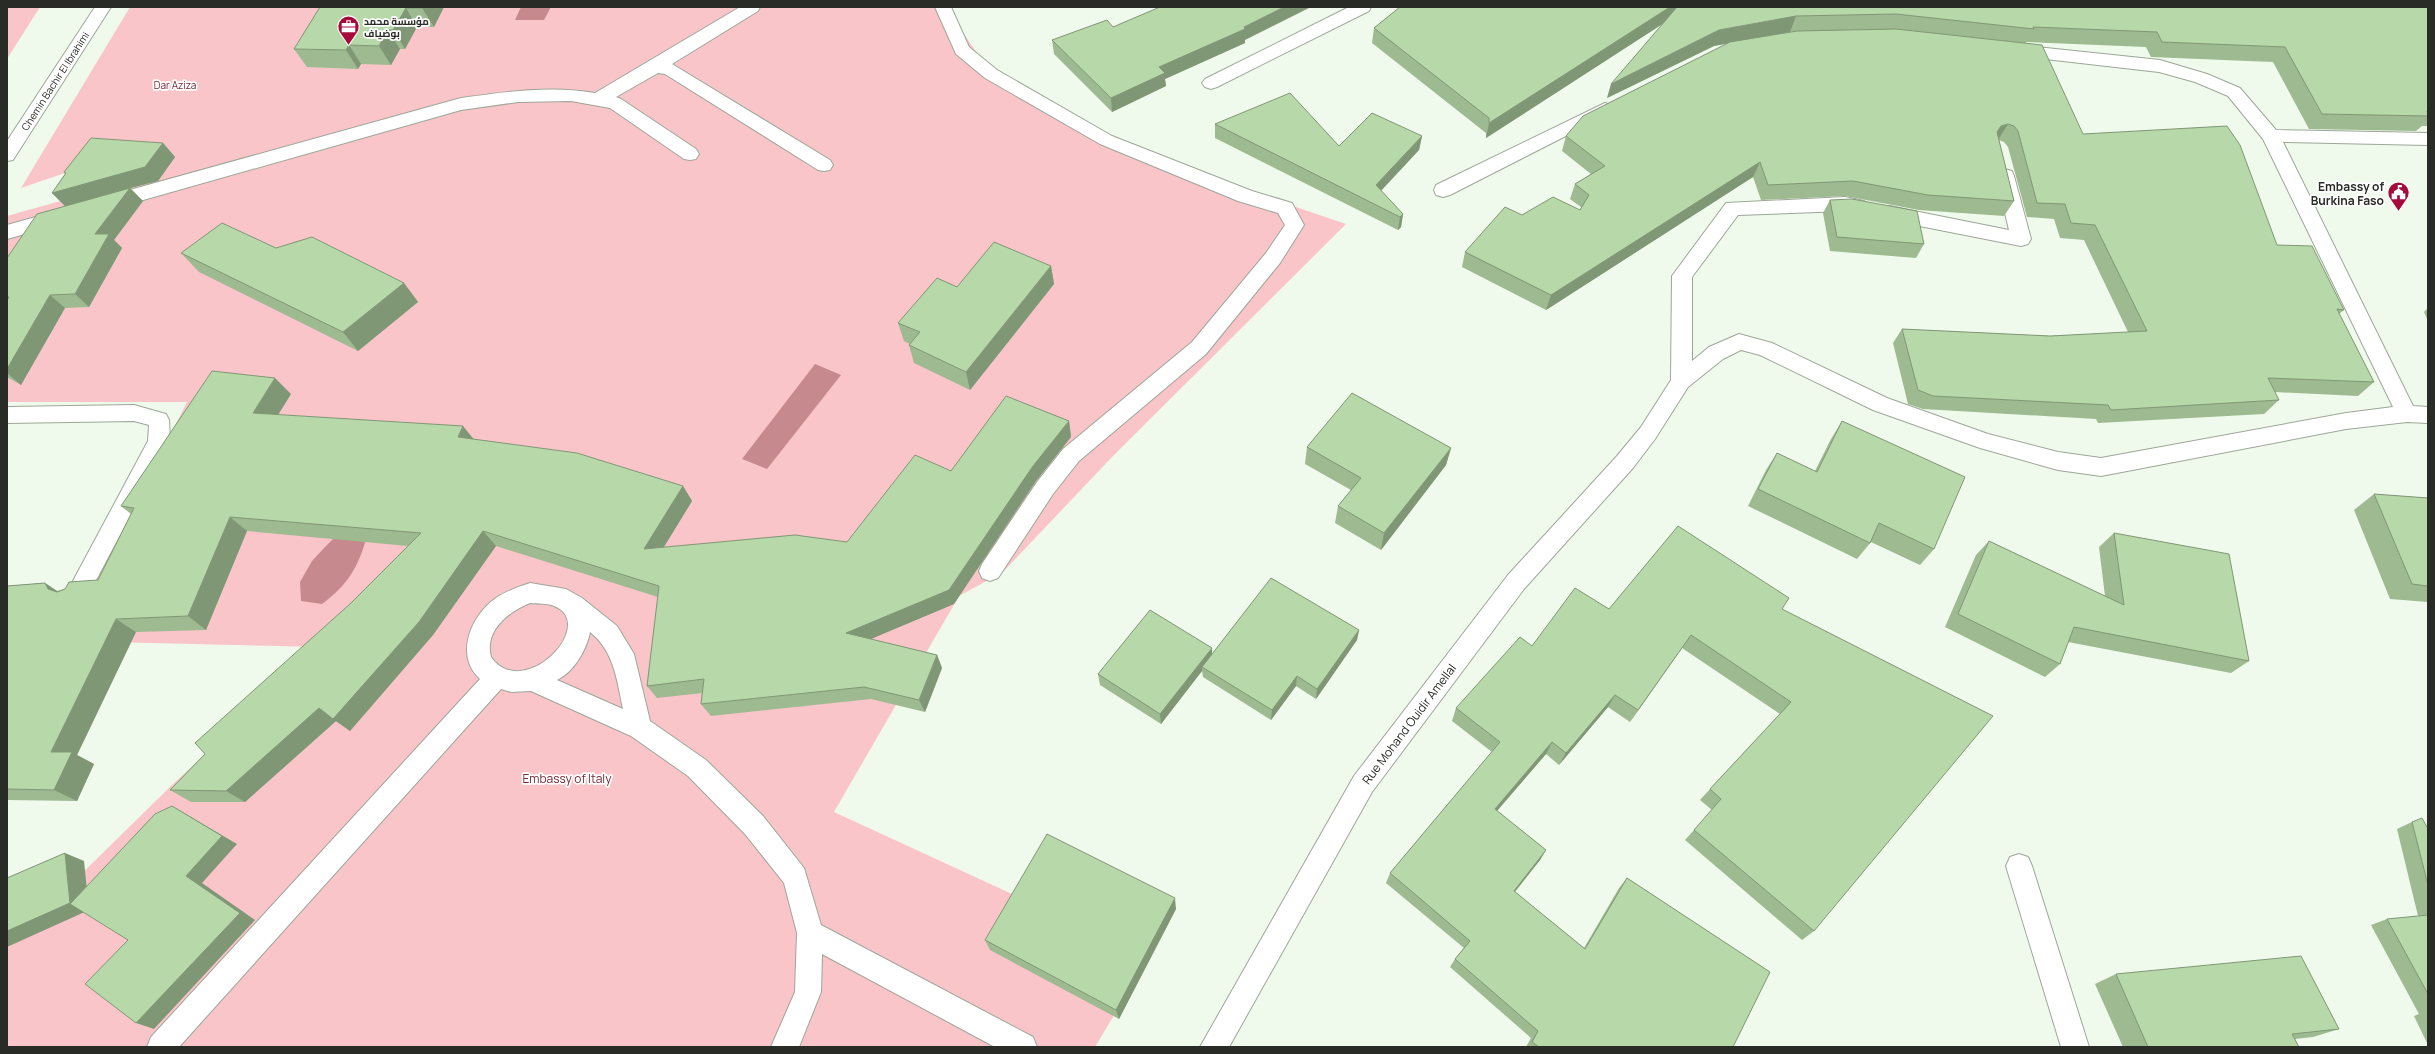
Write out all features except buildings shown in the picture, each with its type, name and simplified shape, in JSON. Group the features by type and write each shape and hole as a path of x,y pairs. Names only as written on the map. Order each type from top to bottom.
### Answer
{"street":[{"name":"Chemin Bachir El Ibrahimi","path":"7,155 103,7"},
{"path":"597,100 655,67 752,7"},
{"path":"943,7 962,50 991,74 1106,140 1245,196 1285,208 1295,225 1273,258 1199,348 1071,456 1045,488 990,571"},
{"path":"1211,83 1363,7"},
{"path":"1997,49 2160,66 2201,78 2234,92 2271,136 2407,414"},
{"path":"655,67 669,68 824,165"},
{"path":"7,232 461,104 518,96 572,95 615,103 690,154"},
{"path":"1443,190 1621,101"},
{"path":"2271,136 2428,139"},
{"path":"1681,381 1683,346 1682,276 1733,208 1845,204 2020,239 2000,155"},
{"path":"1681,381 1716,353 1739,342 1765,349 1880,404 1988,442 2058,461 2101,467 2346,421 2407,414 2428,415"},
{"name":"Rue Mohand Ouidir Amellal","path":"1214,1047 1363,784 1516,582 1625,462 1648,433 1681,381"},
{"path":"7,415 134,413 159,420 159,442 77,594"},
{"path":"574,605 580,618 580,633 574,648 564,661 549,672 530,680 512,682 496,678 482,666 477,653 479,637 486,622 499,609 513,600 536,593 548,593 563,597 574,605 609,633 622,654 640,728"},
{"path":"161,1047 496,678"},
{"path":"530,680 640,728 697,768 754,825 795,877 810,933 808,992 785,1047"},
{"path":"2019,866 2075,1047"},
{"path":"810,933 1024,1047"}],"green space":[{"path":"7,7 40,7 7,59"},
{"path":"130,7 945,7 951,16 958,19 955,21 981,59 1090,126 1240,188 1346,224 1112,457 1003,572 959,596 834,812 1149,957 1095,1047 7,1047 7,900 64,891 172,785 321,647 67,641 187,402 7,402 7,216 71,198 65,173 21,188"}],"shaded area":[{"path":"521,7 551,7 544,20 515,20"},
{"path":"815,364 841,375 767,469 742,459"},
{"path":"360,533 365,543 358,562 354,570 338,591 322,604 301,601 300,582 312,561 335,537"}],"place":[{"name":"مؤسسة محمد بوضياف","path":"349,46"},
{"name":"Embassy of Burkina Faso","path":"2399,212"}],"park label":[{"name":"Dar Aziza","path":"175,85"},
{"name":"Embassy of Italy","path":"567,778"}]}
